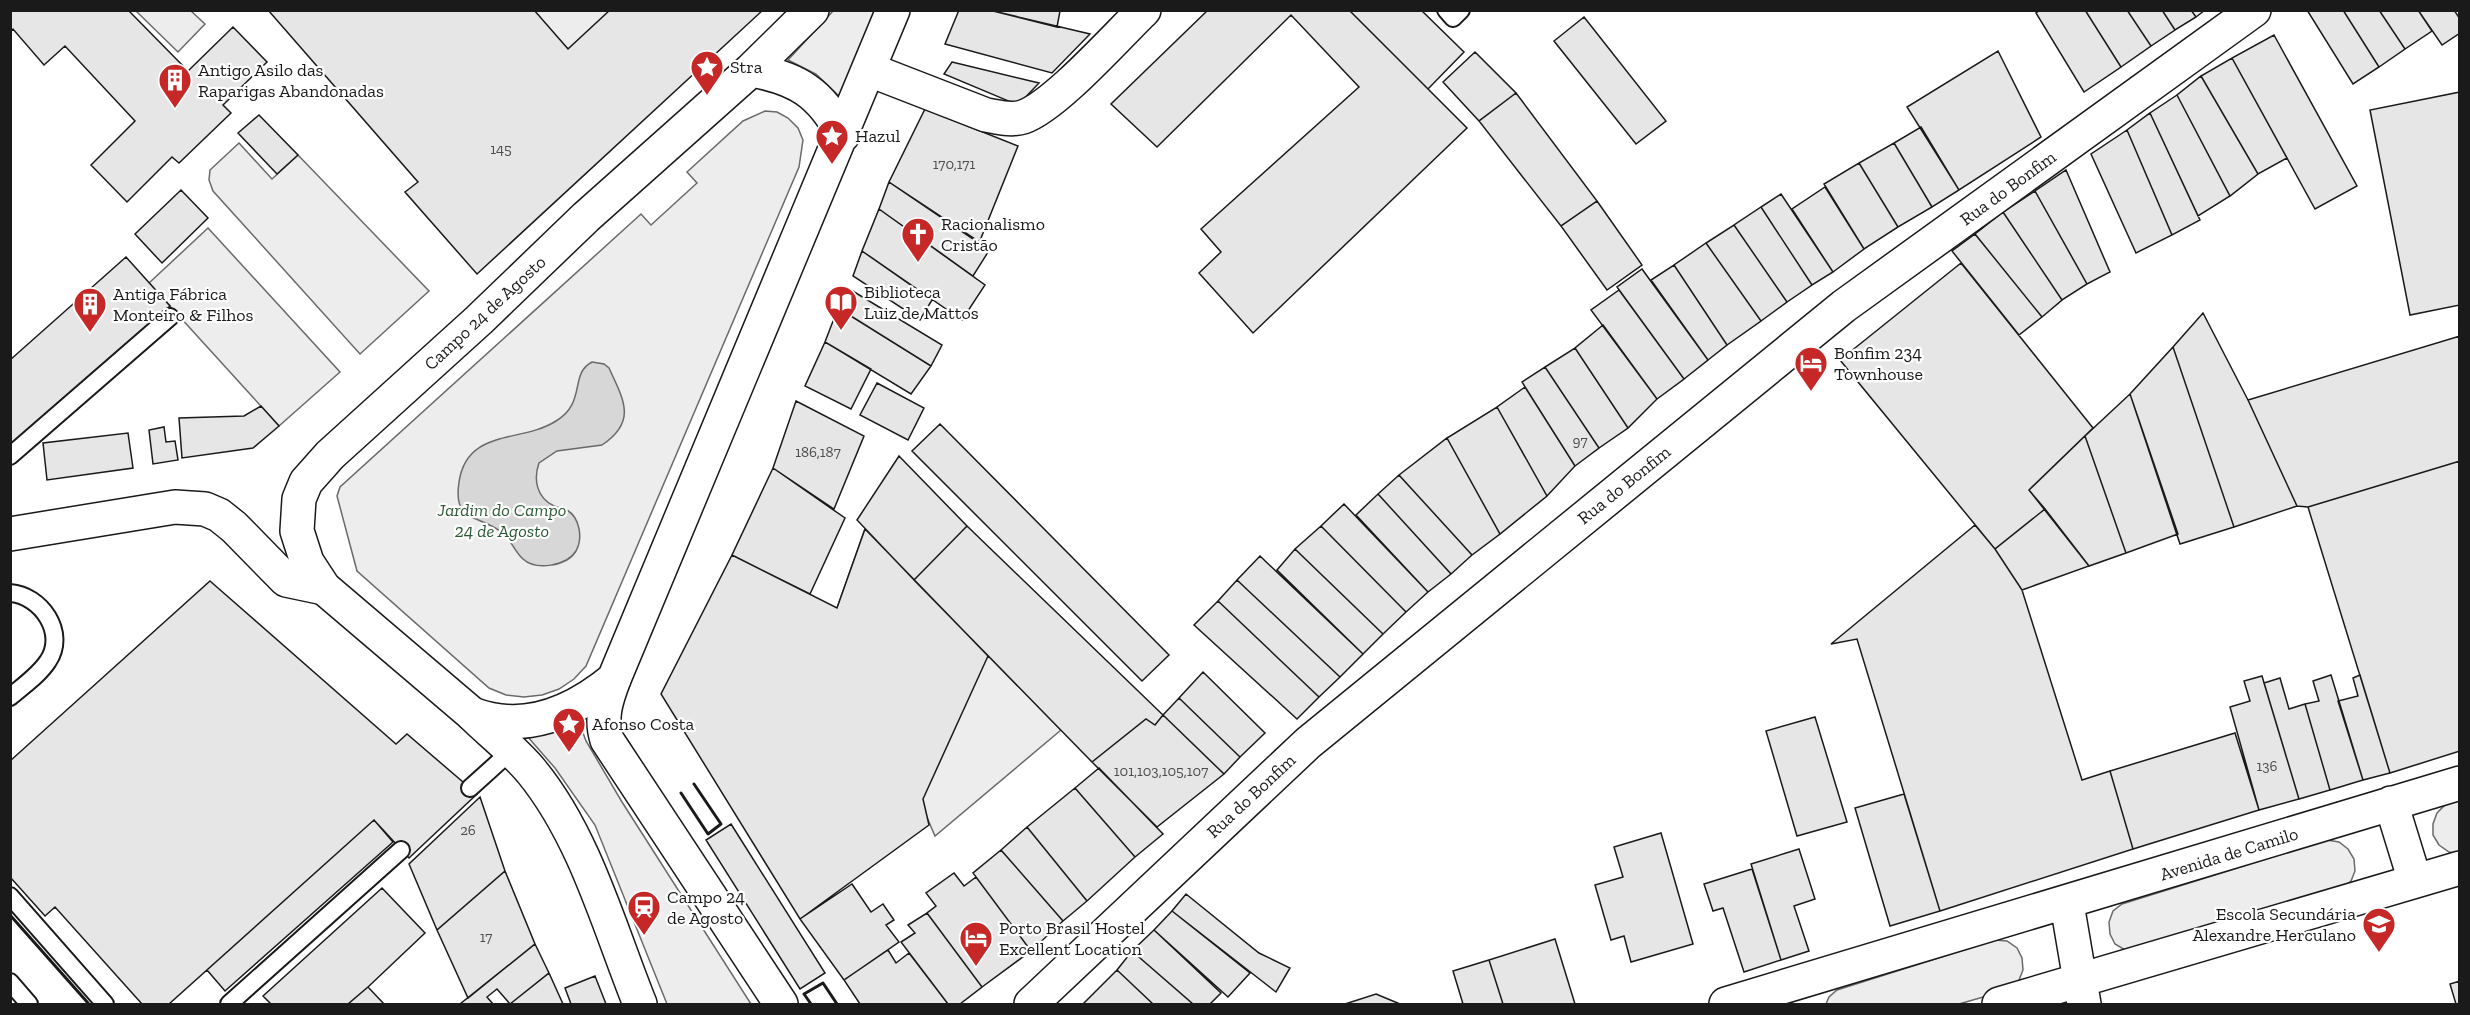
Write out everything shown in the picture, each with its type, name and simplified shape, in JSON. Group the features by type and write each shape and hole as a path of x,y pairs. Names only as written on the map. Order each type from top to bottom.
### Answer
{"main road":[{"name":"Campo 24 de Agosto","path":"640,1005 568,830 531,771 472,714 324,588 307,562 297,531 299,499 306,482 330,455 479,320 595,209 751,70 812,10"},
{"path":"781,1005 607,740 604,729 604,708 614,679 843,135 893,10"},
{"path":"870,70 986,115 1005,119 1022,117 1048,102 1143,10"},
{"name":"Rua do Bonfim","path":"1031,1005 1308,743 1844,306 2254,10"},
{"path":"751,70 776,74 798,83 816,97 832,115 843,135"},
{"name":"Campo 24 de Agosto","path":"11,534 175,507 205,509 219,515 234,527 286,580 324,588"},
{"name":"Campo 24 de Agosto","path":"472,714 498,723 520,723 546,717 587,699 614,679"},
{"name":"Avenida de Camilo","path":"1726,1005 1787,996 2067,904 2460,783"},
{"path":"2391,803 2415,881"},
{"path":"1999,1005 2082,993 2460,868"},
{"path":"2067,904 2082,993"}],"lane":[{"path":"1446,10 1453,18 1461,10"},
{"path":"10,456 170,317"},
{"path":"10,529 11,534"},
{"path":"10,593 27,596 44,610 49,618 54,643 50,659 10,697"},
{"path":"470,788 511,751"},
{"path":"229,1005 354,884 401,850"},
{"path":"10,896 105,1005"},
{"path":"10,982 29,1005"}],"shaded area":[{"path":"136,11 191,11 205,24 178,52"},
{"path":"534,11 610,11 568,49"},
{"path":"833,11 877,11 840,97 816,74 788,60"},
{"name":"Jardim do Campo 24 de Agosto","path":"765,111 777,112 788,118 798,128 803,140 799,167 586,666 574,679 559,689 542,695 524,697 506,695 489,688 357,571 337,496 340,487 641,214 651,225 697,183 687,172 743,121"},
{"path":"239,143 272,179 298,155 429,291 360,354 213,191 209,180 210,170"},
{"path":"208,228 340,372 279,426 149,283"},
{"path":"592,362 604,364 609,368 622,400 624,418 613,436 602,445 557,451 539,463 536,476 540,493 548,503 567,510 575,518 580,534 576,551 566,560 543,566 529,563 503,534 463,511 458,495 464,465 473,453 484,445 498,439 542,428 566,414 575,397 581,374"},
{"path":"865,529 1061,730 935,836 837,608"},
{"path":"579,722 586,741 622,802 751,1004 667,1004 595,825 555,768 527,736 555,732"},
{"path":"2459,800 2459,854 2449,852 2439,845 2433,835 2433,824 2437,813 2445,805"},
{"path":"2327,840 2339,842 2348,849 2354,859 2355,871 2351,881 2342,889 2125,950 2115,944 2110,934 2109,922 2113,911 2122,904"},
{"path":"1995,940 2007,941 2017,948 2022,958 2023,970 2019,980 2011,989 1959,1004 1826,1004 1829,997 1837,990"}],"building":[{"name":"Antigo Asilo das Raparigas Abandonadas","path":"10,10 128,10 188,71 233,27 267,62 223,105 231,113 179,163 172,157 127,202 91,165 135,121 65,46 44,65 13,29 10,32"},
{"path":"268,10 534,10 568,49 610,10 763,10 477,274 405,192 418,182"},
{"path":"959,10 989,10 1090,34 1052,73 945,44"},
{"path":"989,10 1058,10 1060,11 1057,27"},
{"path":"1208,10 1349,10 1467,128 1253,333 1199,273 1221,252 1201,229 1359,87 1291,15 1157,147 1111,104"},
{"path":"1349,10 1421,10 1464,52 1428,89"},
{"path":"2040,10 2085,10 2121,67 2084,92 2036,13"},
{"path":"2085,10 2127,10 2151,46 2121,67"},
{"path":"2127,10 2162,10 2175,30 2151,46"},
{"path":"2162,10 2191,10 2196,17 2175,30"},
{"path":"2191,10 2205,10 2196,17"},
{"path":"2307,10 2343,10 2379,67 2353,84"},
{"path":"2343,10 2379,10 2405,49 2379,67"},
{"path":"2379,10 2418,10 2432,31 2405,49"},
{"path":"2418,10 2454,10 2460,19 2460,33 2442,45"},
{"path":"1584,17 1666,121 1636,144 1554,41"},
{"path":"2274,35 2357,186 2315,209 2232,58"},
{"path":"1998,51 2041,137 1959,190 1907,107"},
{"path":"1475,52 1516,93 1479,121 1443,82"},
{"path":"2232,58 2287,158 2258,174 2201,76"},
{"path":"952,62 1039,83 1018,105 944,74"},
{"path":"2201,76 2258,174 2230,196 2177,95"},
{"path":"2460,92 2460,305 2410,315 2370,110"},
{"path":"1516,93 1597,201 1561,226 1479,121"},
{"path":"2177,95 2230,196 2198,216 2150,113"},
{"path":"925,109 1018,146 979,243 889,182"},
{"path":"2150,113 2200,220 2172,235 2127,130"},
{"path":"259,115 298,155 277,174 238,133"},
{"path":"1921,127 1959,190 1932,207 1894,143"},
{"path":"2127,130 2172,235 2136,253 2091,154"},
{"path":"1894,143 1932,207 1898,227 1859,163"},
{"path":"1859,163 1898,227 1864,249 1824,184"},
{"path":"2066,170 2110,272 2087,284 2035,191"},
{"path":"889,182 990,249 973,276 879,209"},
{"path":"1825,187 1864,249 1833,272 1792,209"},
{"path":"181,190 208,218 162,263 135,234"},
{"path":"2035,191 2087,284 2062,300 2003,212"},
{"path":"1781,194 1833,272 1812,285 1761,207"},
{"path":"1597,201 1642,265 1607,290 1561,226"},
{"path":"1761,207 1812,285 1787,302 1734,225"},
{"name":"Racionalismo Cristão","path":"879,209 985,285 962,320 862,251"},
{"path":"2003,212 2062,300 2042,317 1975,234"},
{"path":"1734,225 1787,302 1761,321 1706,243"},
{"path":"1975,234 2042,317 2019,335 1952,251"},
{"path":"1706,243 1761,321 1727,345 1674,265"},
{"path":"862,251 932,300 920,320 853,276"},
{"name":"Antiga Fábrica Monteiro & Filhos","path":"126,257 170,306 10,445 10,360"},
{"name":"Antiga Fábrica Monteiro & Filhos","path":"126,257 170,306 10,445 10,360"},
{"path":"1961,263 2093,428 2029,490 2045,509 1995,549 1840,360"},
{"path":"1674,265 1727,345 1708,360 1651,280"},
{"path":"1642,269 1708,360 1684,379 1617,287"},
{"path":"846,287 942,345 931,366 838,308"},
{"path":"1619,290 1684,379 1657,399 1591,310"},
{"path":"838,308 931,366 911,394 825,342"},
{"path":"2203,313 2248,400 2297,506 2234,527 2173,347"},
{"path":"1603,325 1657,399 1628,428 1575,348"},
{"path":"2460,336 2460,461 2308,507 2297,506 2248,400"},
{"path":"825,342 871,369 851,409 805,386"},
{"path":"2173,347 2234,527 2180,544 2130,394"},
{"path":"1575,348 1628,428 1599,448 1545,367"},
{"path":"1545,367 1599,448 1575,466 1522,382"},
{"path":"877,383 924,408 908,440 860,415"},
{"path":"1525,387 1575,466 1547,496 1497,407"},
{"path":"2130,394 2178,534 2126,553 2085,436"},
{"path":"796,401 864,436 834,509 773,468"},
{"path":"261,406 279,426 253,448 182,458 179,418 244,416"},
{"path":"1497,407 1547,496 1500,534 1447,438"},
{"path":"940,424 1169,655 1142,681 912,451"},
{"path":"164,427 166,442 175,441 178,460 153,464 149,430"},
{"path":"128,433 133,468 47,480 43,443"},
{"path":"2085,436 2126,553 2089,566 2029,490"},
{"path":"1447,438 1500,534 1472,555 1399,475"},
{"path":"899,456 967,526 914,580 857,520"},
{"path":"2460,461 2460,751 2390,773 2308,507"},
{"path":"773,468 845,518 810,594 732,555"},
{"path":"1399,475 1472,555 1451,574 1378,494"},
{"path":"1378,494 1451,574 1428,592 1356,515"},
{"path":"1344,504 1428,592 1406,612 1321,526"},
{"path":"2045,509 2089,566 2022,590 1995,549"},
{"path":"1975,525 1995,549 2022,590 2082,780 2110,771 2133,849 1940,911 1857,639 1831,644"},
{"path":"967,526 1163,715 1155,725 1146,719 1092,762 914,580"},
{"path":"1321,526 1406,612 1383,634 1295,549"},
{"path":"865,529 988,656 923,799 929,825 800,919 661,694 732,555 837,608"},
{"path":"1295,549 1383,634 1363,654 1277,570"},
{"path":"1260,556 1363,654 1340,677 1237,580"},
{"path":"1237,580 1340,677 1319,697 1218,601"},
{"path":"210,581 396,744 407,734 477,794 409,858 374,820 169,1004 142,1004 55,907 45,916 10,877 10,761"},
{"path":"1218,601 1319,697 1297,719 1194,625"},
{"path":"1203,672 1265,733 1240,757 1179,698"},
{"path":"2331,675 2363,780 2330,790 2305,704 2319,701 2313,681"},
{"path":"2360,675 2390,773 2363,780 2338,701 2358,696 2353,678"},
{"path":"2262,676 2299,799 2259,810 2230,707 2250,701 2244,681"},
{"path":"2280,678 2289,709 2305,704 2330,790 2299,799 2264,683"},
{"path":"1179,698 1240,757 1224,774 1163,715"},
{"path":"1163,715 1224,774 1157,827 1092,762 1146,719 1155,725"},
{"path":"1815,717 1847,822 1797,836 1766,731"},
{"path":"2235,733 2259,810 2133,849 2110,771"},
{"path":"1099,768 1163,834 1135,857 1075,788"},
{"path":"1075,788 1135,857 1087,901 1027,827"},
{"path":"1904,794 1940,911 1890,926 1855,808"},
{"path":"480,797 505,871 437,930 409,864"},
{"path":"374,820 393,842 225,991 207,970"},
{"path":"731,824 825,973 800,989 706,840"},
{"path":"1027,827 1087,901 1063,921 1001,850"},
{"path":"1661,833 1693,944 1631,962 1624,936 1611,940 1595,885 1623,877 1614,847"},
{"path":"1799,849 1815,899 1794,906 1809,951 1781,960 1751,864"},
{"path":"1001,850 1063,921 1031,951 973,873"},
{"path":"1752,869 1781,960 1744,972 1723,908 1713,911 1704,884"},
{"path":"505,871 535,944 468,998 437,930"},
{"path":"954,873 964,886 976,877 1031,951 982,987 927,913 936,906 926,893"},
{"path":"852,884 871,912 883,904 894,920 886,925 899,942 844,980 800,919"},
{"path":"382,888 425,933 368,987 348,1004 271,1004 263,996"},
{"path":"1186,894 1259,953 1290,968 1276,992 1172,911"},
{"path":"1172,911 1250,973 1228,997 1154,930"},
{"path":"927,913 982,987 960,1004 948,1004 901,942 915,933 908,925"},
{"path":"1154,930 1221,993 1210,1004 1193,1004 1132,951"},
{"path":"1555,939 1575,1004 1503,1004 1489,960"},
{"path":"535,944 549,973 510,1004 497,989 487,997 493,1004 460,1004"},
{"path":"888,950 896,963 909,953 948,1004 860,1004 844,980"},
{"path":"1132,951 1193,1004 1153,1004 1117,970"},
{"path":"1489,960 1503,1004 1463,1004 1453,971"},
{"path":"1117,970 1153,1004 1083,1004"},
{"path":"549,973 563,1004 510,1004"},
{"path":"595,976 606,1004 571,1004 565,988"},
{"path":"2460,981 2460,1004 2456,1004 2450,984"},
{"path":"368,987 384,1004 348,1004"},
{"path":"1376,994 1400,1004 1345,1004"}],"wall":[{"path":"681,793 708,834 721,824 694,784"},
{"path":"10,915 88,1003"},
{"path":"811,1004 804,994 823,983 837,1004"}],"place":[{"name":"Stra","path":"707,96"},
{"name":"Antigo Asilo das Raparigas Abandonadas","path":"175,109"},
{"name":"Hazul","path":"832,165"},
{"name":"Racionalismo Cristão","path":"918,263"},
{"name":"Biblioteca Luiz de Mattos","path":"841,331"},
{"name":"Antiga Fábrica Monteiro & Filhos","path":"90,333"},
{"name":"Bonfim 234 Townhouse","path":"1811,392"},
{"name":"Afonso Costa","path":"569,753"},
{"name":"Campo 24 de Agosto","path":"644,936"},
{"name":"Escola Secundária Alexandre Herculano","path":"2379,953"},
{"name":"Porto Brasil Hostel Excellent Location","path":"976,967"}]}
